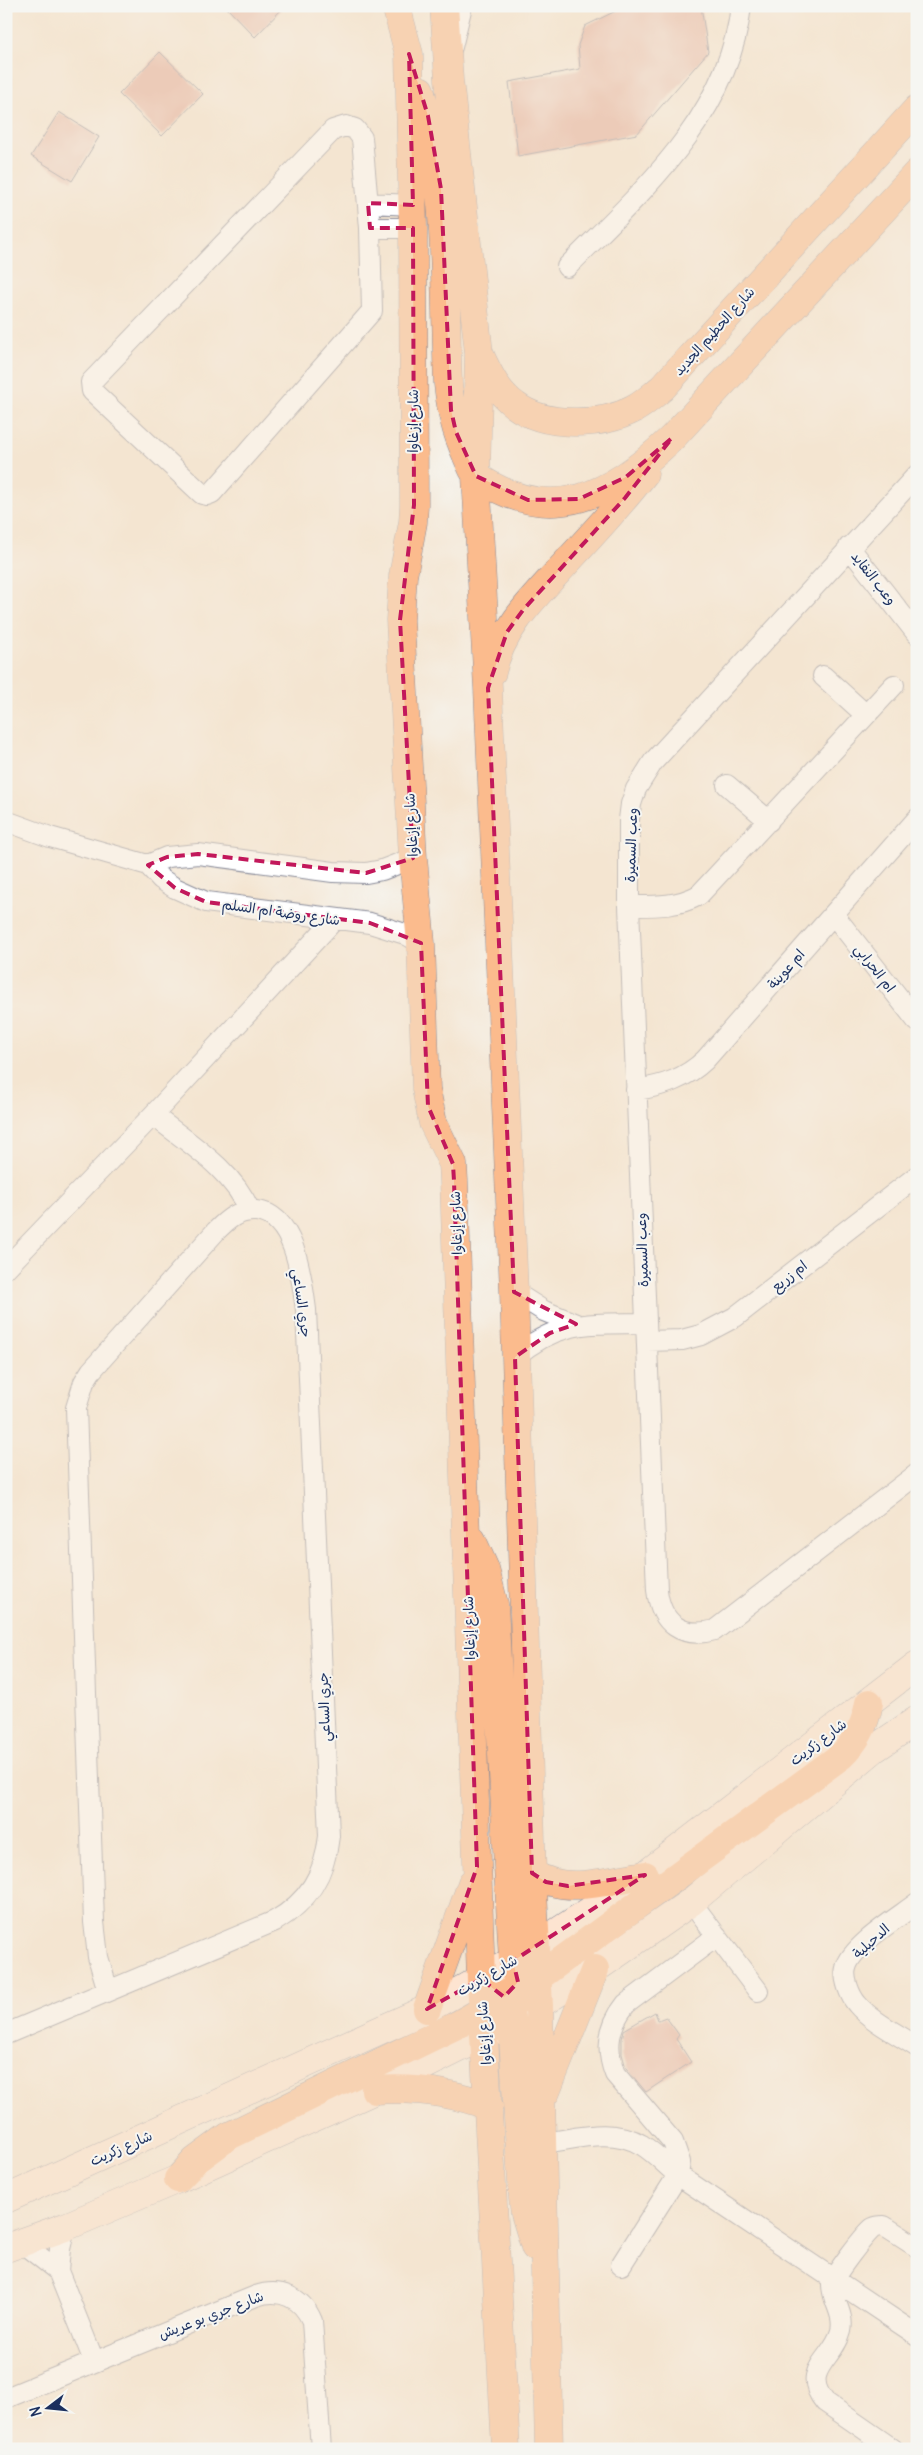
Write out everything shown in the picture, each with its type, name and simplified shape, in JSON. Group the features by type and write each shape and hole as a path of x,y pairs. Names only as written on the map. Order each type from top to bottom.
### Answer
{"main road":[{"name":"شارع إزغاوا","path":"396,6 409,54 413,216 414,514 403,576 400,620 413,858 421,943 428,1106 440,1138 453,1164 481,1979 512,1999 542,2102 549,2449"},
{"path":"428,6 449,72"},
{"path":"444,6 449,72 480,354 476,476 488,688 514,1292 532,1874 536,1946"},
{"path":"409,54 428,116 441,189 448,384 456,432 476,476 495,488 528,500 553,502 579,499 603,491 649,460 672,438 917,172"},
{"name":"شارع الحطيم الجديد","path":"480,354 488,373 500,391 515,406 529,412 554,420 582,422 607,419 635,409 662,388 917,109"},
{"path":"488,688 494,663 507,632 523,610 625,498 672,438"},
{"path":"466,1527 485,1569 494,1604 512,1999 525,2214 536,2249 545,2266"},
{"name":"شارع زكريت","path":"512,1999 536,1946 645,1875 917,1665"},
{"path":"178,2179 195,2161 229,2136 512,1999 841,1756 850,1748 863,1727 869,1703"},
{"name":"شارع زكريت","path":"14,2245 65,2227 178,2179 375,2090 512,1999 595,1969 691,1902 874,1749 917,1720"},
{"path":"427,2010 477,1867"},
{"path":"532,1874 546,1882 568,1886 645,1875"},
{"path":"542,2102 595,1969"},
{"name":"شارع زكريت","path":"6,2199 427,2010 481,1979 512,1999"},
{"name":"شارع إزغاوا","path":"506,2449 489,2106 512,1999"},
{"path":"375,2090 433,2090 489,2106"}],"street":[{"path":"449,72 462,6"},
{"path":"567,267 653,180 694,128 708,105 730,57 741,6"},
{"path":"346,126 355,128 362,138 370,228 373,305 370,317 207,495 202,494 92,392 91,382 333,130 346,126"},
{"path":"368,203 413,216"},
{"path":"370,228 413,216"},
{"name":"وعب السميرة","path":"917,475 849,547 644,774 631,804 629,820 629,906 636,1090 657,1590 663,1613 670,1622 680,1629 692,1633 715,1630 917,1474"},
{"name":"وعب النفايد","path":"849,547 917,634"},
{"path":"822,676 866,716"},
{"path":"629,906 676,904 687,902 700,895 894,685"},
{"path":"727,785 769,821"},
{"name":"ام عوينة","path":"636,1090 674,1081 695,1069 834,916 917,820"},
{"name":"شارع روضة ام السلم","path":"6,821 50,837 148,865 161,879 175,888 206,902 352,921 387,928 421,943"},
{"path":"148,865 166,857 198,854 341,872 366,873 382,870 413,858"},
{"name":"ام الحرابي","path":"834,916 917,1021"},
{"path":"6,1268 153,1115 334,920"},
{"path":"108,1991 98,1957 94,1922 76,1408 84,1382 99,1360 225,1223 232,1217 250,1211 240,1192 226,1175 153,1115"},
{"name":"ام زريع","path":"646,1332 682,1340 701,1335 735,1318 917,1176"},
{"name":"جري الساعي","path":"6,2034 275,1921 288,1914 310,1893 324,1866 329,1836 306,1310 300,1270 287,1232 282,1225 268,1214 250,1211"},
{"path":"514,1292 544,1311 576,1324 646,1332"},
{"path":"515,1357 550,1333 576,1324"},
{"path":"691,1902 758,1991"},
{"name":"الدحيلية","path":"917,1903 865,1943 852,1956 846,1968 848,1986 857,2004 917,2047"},
{"path":"621,2265 678,2175 680,2162 673,2142 615,2074 610,2061 609,2035 618,2013 626,2004 717,1936"},
{"path":"542,2143 597,2135 620,2137 643,2146 678,2175 832,2280 917,2335"},
{"path":"893,2449 826,2402 818,2391 816,2375 818,2367 841,2331 842,2321 833,2293 832,2280 869,2232 879,2226 890,2228 917,2247"},
{"path":"65,2227 58,2271 94,2361"},
{"path":"14,2245 58,2271"},
{"name":"شارع جري بو عريش","path":"6,2398 256,2296 272,2292 289,2296 303,2306 313,2329 321,2449"}],"highlighted area":[{"path":"409,54 428,116 441,189 451,410 456,432 476,476 528,500 579,499 626,477 672,438 625,498 523,610 507,632 488,688 514,1292 576,1324 550,1333 515,1357 532,1873 546,1882 568,1886 645,1875 513,1961 518,1982 504,1997 481,1979 427,2009 477,1867 453,1164 428,1106 421,943 370,923 206,902 175,888 148,865 167,857 198,854 366,873 413,858 400,620 414,505 413,228 370,228 368,203 413,205"}],"building":[{"path":"225,6 285,6 255,37"},
{"path":"626,6 701,6 708,52 637,134 518,156 509,82 580,69 578,45 585,26"},
{"path":"160,52 203,94 162,136 119,94"},
{"path":"59,112 99,137 72,181 31,156"},
{"path":"655,2012 658,2020 666,2017 679,2035 676,2039 691,2062 646,2092 626,2068 622,2054 622,2039 624,2030"}]}
